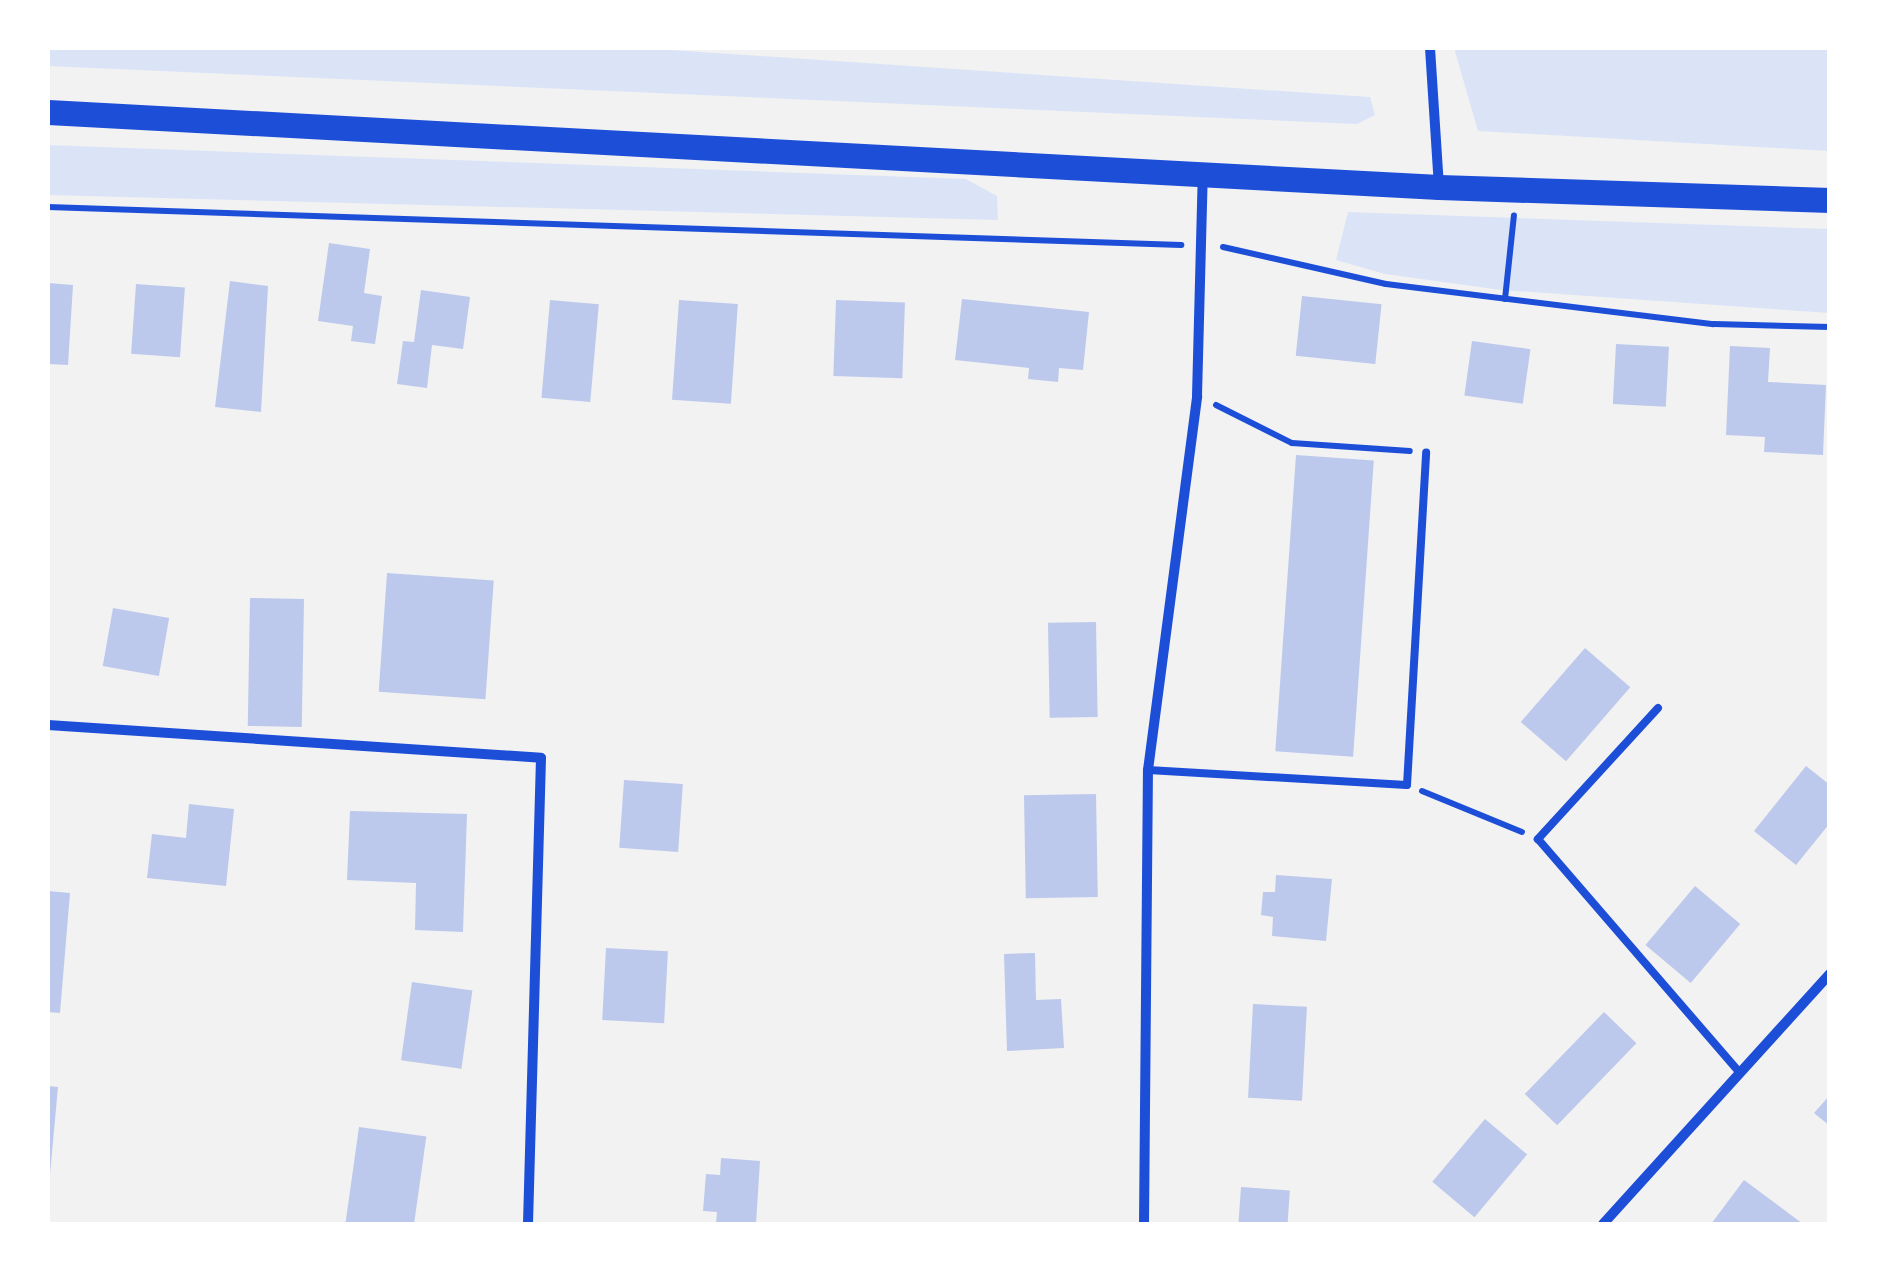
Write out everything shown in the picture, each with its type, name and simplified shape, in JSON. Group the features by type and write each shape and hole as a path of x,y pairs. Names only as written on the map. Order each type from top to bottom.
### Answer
{"main road":[{"path":"48,112 1439,187 1830,200"}],"street":[{"path":"1430,48 1439,187"},
{"path":"1144,1224 1148,770 1197,396 1203,174"},
{"path":"48,725 541,758 528,1224"},
{"path":"1603,1224 1830,974"}],"lane":[{"path":"1148,770 1407,785 1426,452"},
{"path":"1658,708 1538,838 1740,1074"}],"path":[{"path":"48,207 1244,248 1386,284 1714,324 1830,327"},
{"path":"1505,299 1514,214"},
{"path":"1197,396 1292,442 1426,452"},
{"path":"1407,785 1538,838"}],"shaded area":[{"path":"48,48 642,48 1370,97 1375,115 1357,124 48,66"},
{"path":"1454,48 1829,48 1829,151 1478,131"},
{"path":"48,145 966,179 997,196 998,220 48,195"},
{"path":"1348,212 1829,229 1829,313 1501,290 1385,274 1336,260"}],"building":[{"path":"329,243 370,249 364,293 382,296 375,344 351,341 353,326 318,321"},
{"path":"230,281 268,286 261,412 215,407"},
{"path":"48,283 73,285 68,365 48,364"},
{"path":"136,284 185,287 180,357 131,354"},
{"path":"421,290 470,297 463,349 432,345 427,388 397,384 403,341 414,342"},
{"path":"1302,296 1382,304 1375,364 1296,356"},
{"path":"962,299 1089,312 1083,370 1059,368 1058,382 1028,379 1029,368 955,360"},
{"path":"550,300 599,304 590,402 541,398"},
{"path":"679,300 738,304 731,404 672,400"},
{"path":"836,300 905,302 902,378 833,376"},
{"path":"1472,341 1530,349 1523,404 1464,395"},
{"path":"1616,344 1669,347 1666,407 1613,404"},
{"path":"1730,346 1770,348 1768,382 1826,385 1823,455 1764,452 1765,437 1726,435"},
{"path":"1296,455 1374,460 1353,757 1275,751"},
{"path":"387,573 494,580 485,699 379,692"},
{"path":"250,598 304,599 302,727 248,726"},
{"path":"113,608 169,618 159,676 103,666"},
{"path":"1096,622 1098,717 1050,718 1048,623"},
{"path":"1585,648 1630,687 1566,761 1521,722"},
{"path":"1806,766 1830,785 1830,823 1796,865 1754,831"},
{"path":"624,780 683,784 678,852 619,848"},
{"path":"1096,794 1098,897 1026,898 1024,795"},
{"path":"189,804 234,809 226,886 147,878 152,834 186,838"},
{"path":"350,811 467,814 463,932 415,930 416,883 347,880"},
{"path":"1276,875 1332,879 1326,941 1272,936 1273,917 1261,915 1263,892 1275,892"},
{"path":"1695,886 1740,924 1691,983 1646,945"},
{"path":"48,891 70,893 60,1013 48,1012"},
{"path":"606,948 668,951 664,1023 602,1020"},
{"path":"1035,953 1036,1000 1061,999 1064,1048 1007,1051 1004,954"},
{"path":"412,982 472,990 461,1069 401,1060"},
{"path":"1253,1004 1307,1007 1302,1101 1248,1098"},
{"path":"1604,1012 1636,1043 1557,1125 1525,1094"},
{"path":"48,1086 58,1087 50,1174 48,1174"},
{"path":"1830,1095 1830,1126 1814,1113"},
{"path":"1485,1119 1527,1154 1474,1217 1432,1182"},
{"path":"359,1127 426,1136 414,1224 345,1224"},
{"path":"721,1158 760,1161 756,1224 716,1224 717,1212 703,1211 706,1174 720,1175"},
{"path":"1744,1180 1803,1224 1711,1224"},
{"path":"1241,1187 1290,1190 1288,1224 1238,1224"}]}
